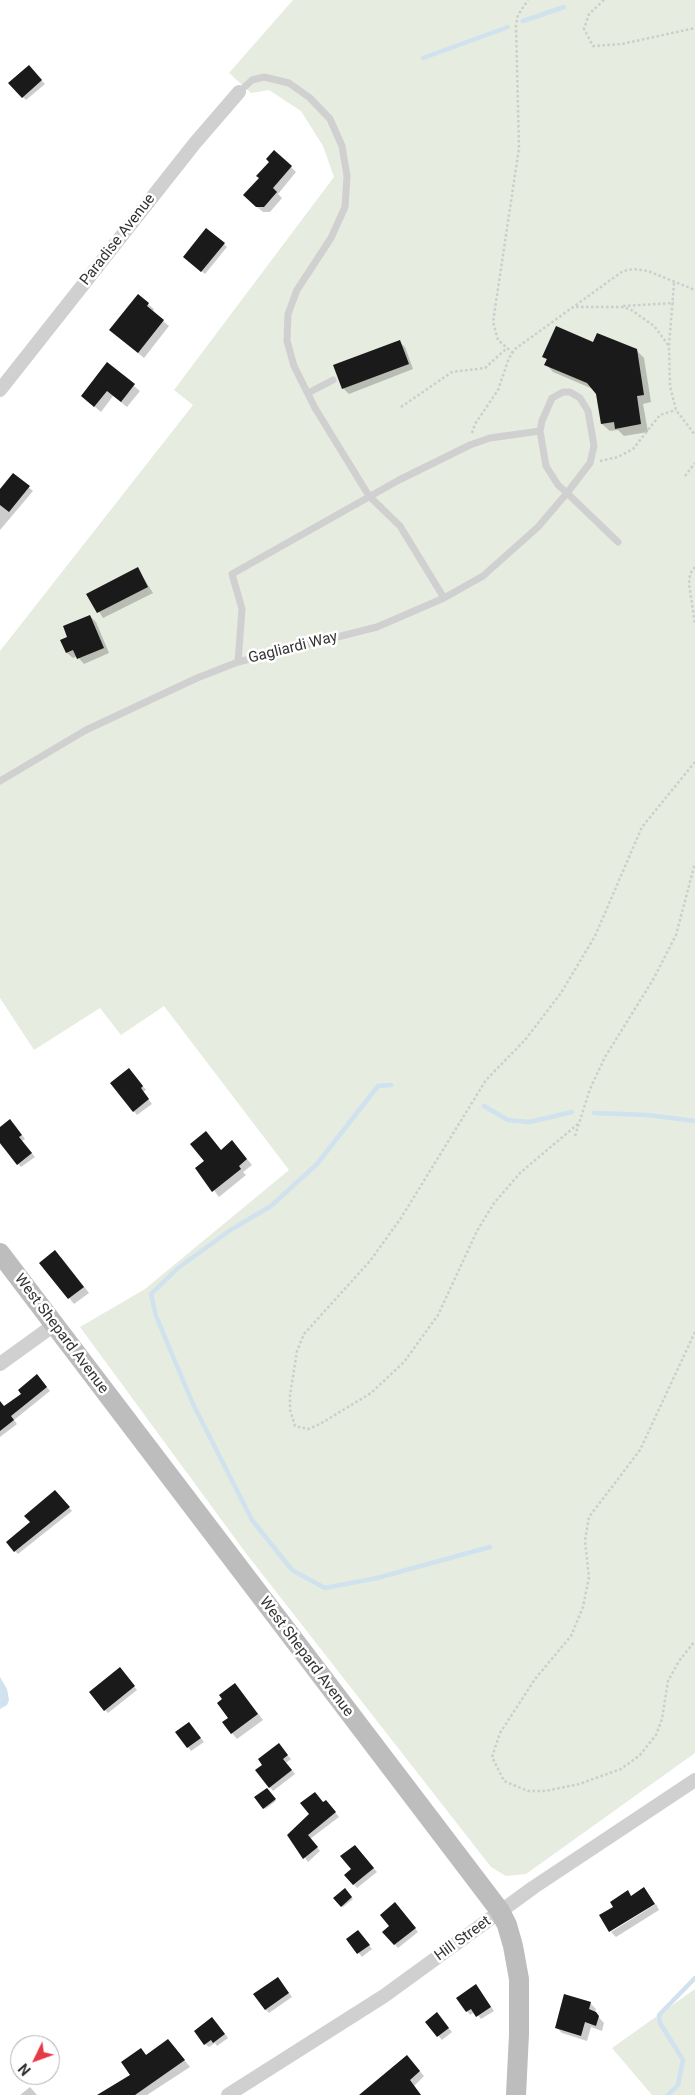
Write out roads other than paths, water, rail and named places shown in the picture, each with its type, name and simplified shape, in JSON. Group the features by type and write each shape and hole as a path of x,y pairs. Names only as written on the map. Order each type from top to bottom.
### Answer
{"street":[{"name":"Paradise Avenue","path":"0,390 195,143 239,92"},
{"name":"West Shepard Avenue","path":"0,1253 500,1911 508,1925 519,1979 516,2095"},
{"path":"0,1364 54,1325"},
{"name":"Hill Street","path":"228,2095 384,1996 500,1911 695,1780"}],"lane":[{"path":"239,92 252,80 264,77 289,83 310,98 330,119 342,146 347,176 345,207 331,238 297,290 288,314 287,340 294,366 308,393 369,496 400,526 444,598"},
{"path":"308,393 333,380"},
{"name":"Gagliardi Way","path":"0,781 86,730 197,678 238,662 377,627 444,598 483,576 538,527 590,463 594,446 590,419 584,403 570,392 562,392 552,398 542,421 540,431"},
{"path":"238,662 242,609 232,574 369,496 470,445 490,438 540,431 546,466 551,477 618,542"}],"water":[{"path":"0,1677 7,1689 9,1700 7,1705 0,1709"}],"waterway":[{"path":"523,21 564,7"},
{"path":"423,58 508,27"},
{"path":"391,1085 378,1086 317,1164 271,1206 232,1229 178,1268 151,1294 156,1316 193,1404 252,1520 292,1570 325,1588 377,1578 490,1547"},
{"path":"484,1106 508,1120 529,1122 572,1112"},
{"path":"594,1113 648,1115 695,1121"},
{"path":"668,2095 678,2085 683,2060 660,2023 659,2015 695,1978"}]}
